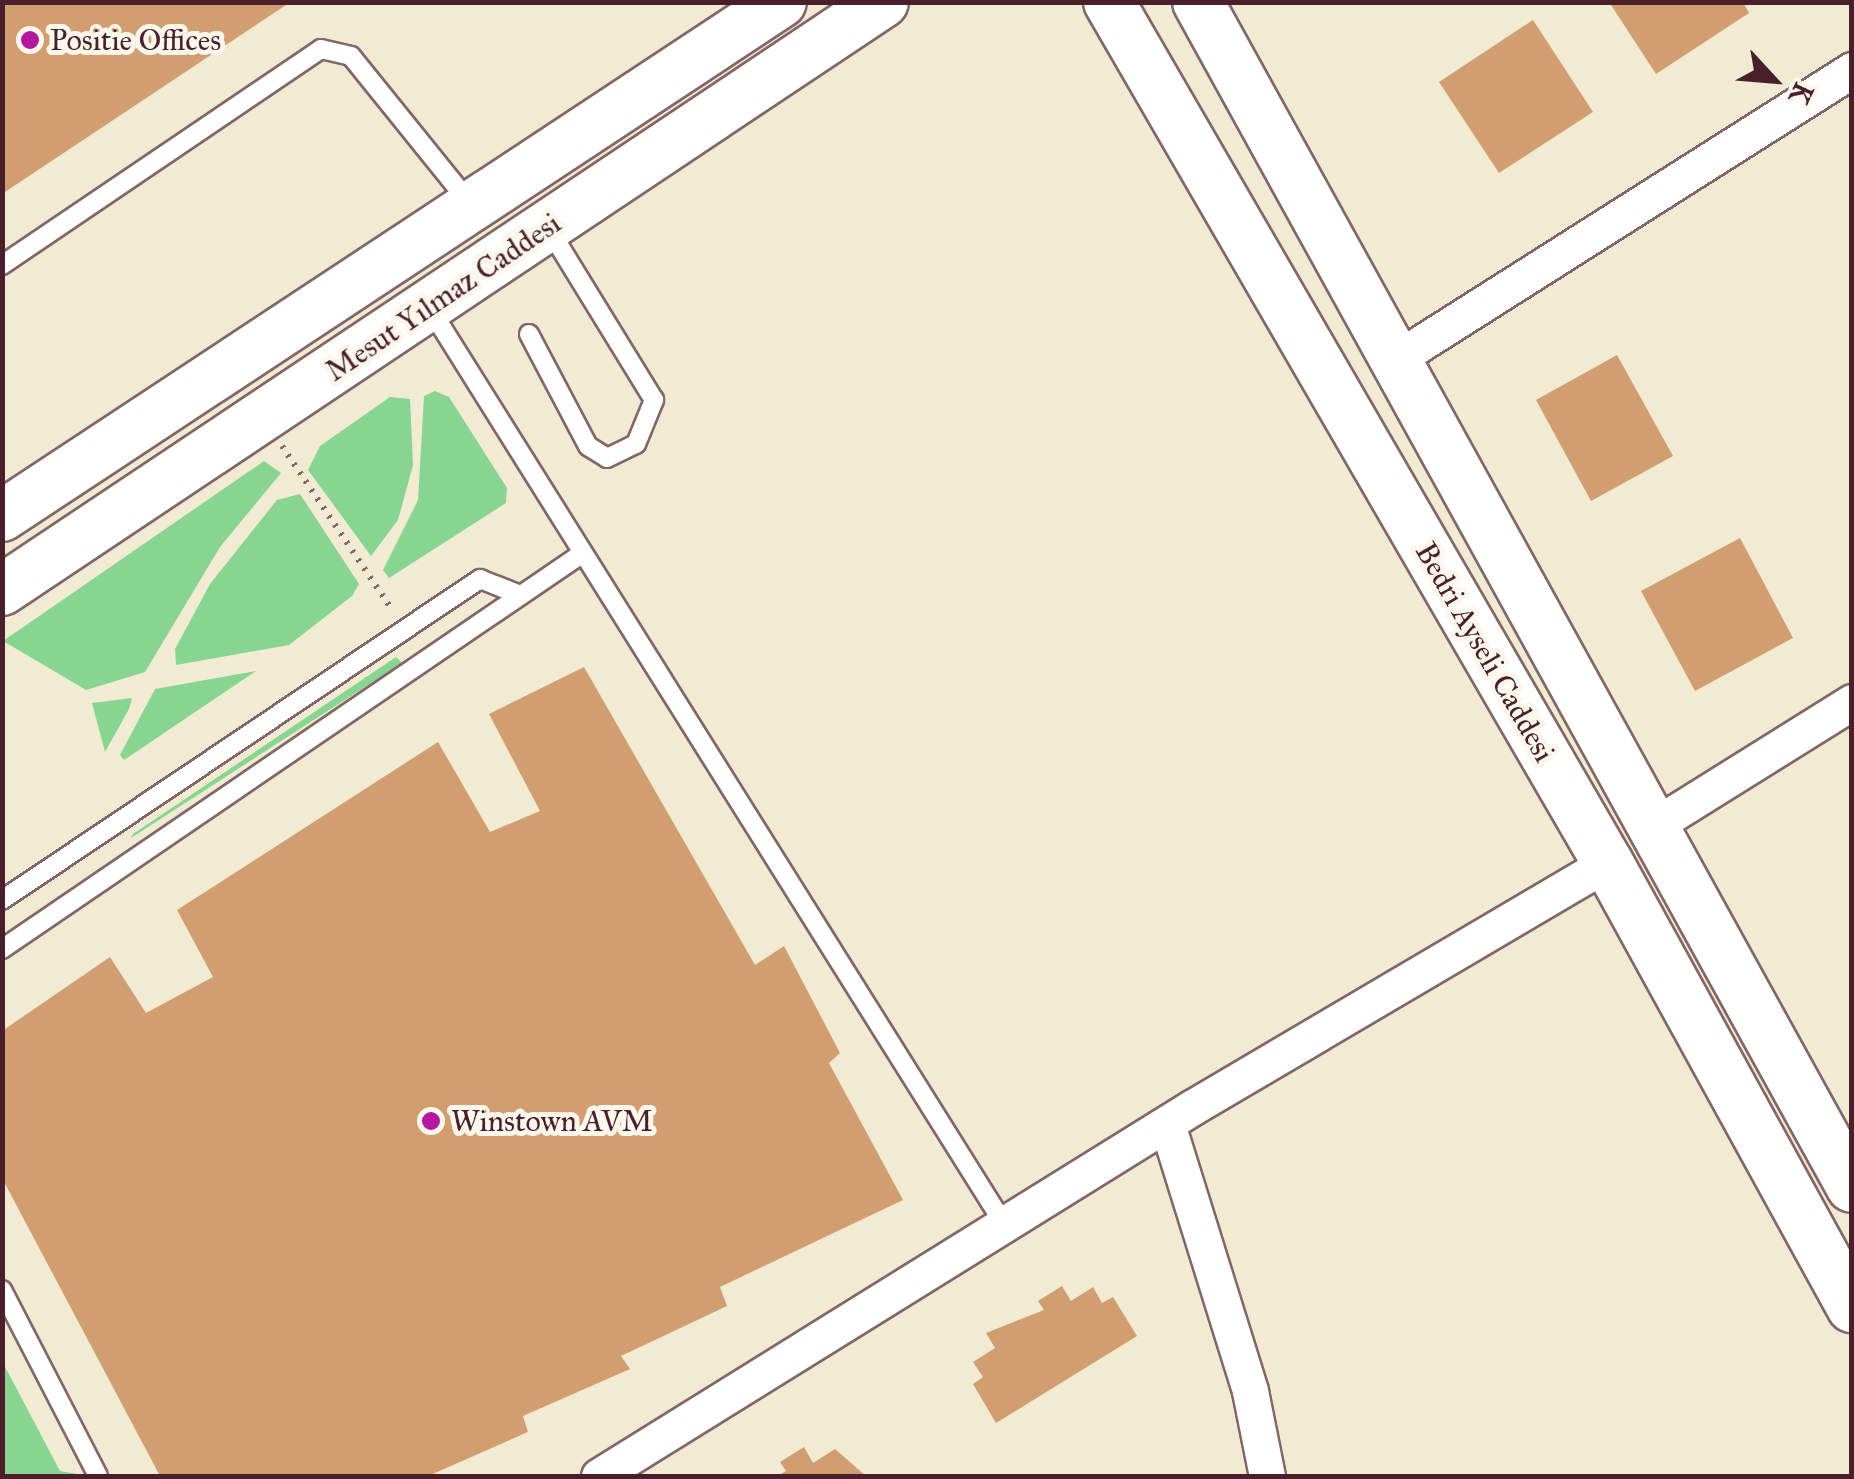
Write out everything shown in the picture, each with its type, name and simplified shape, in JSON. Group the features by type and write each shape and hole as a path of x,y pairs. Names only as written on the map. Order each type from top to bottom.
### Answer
{"main road":[{"name":"Mesut Yılmaz Caddesi","path":"2,516 780,2"},
{"name":"Mesut Yılmaz Caddesi","path":"2,590 883,2"},
{"name":"Bedri Ayseli Caddesi","path":"1109,2 1608,863 1852,1307"},
{"name":"Bedri Ayseli Caddesi","path":"1198,2 1852,1187"}],"street":[{"path":"1396,359 1852,70"},
{"path":"1655,825 1852,702"},
{"path":"602,1476 1166,1124 1608,863"},
{"path":"1166,1124 1250,1391 1267,1476"}],"lane":[{"path":"2,264 321,48 351,56 472,205"},
{"path":"529,334 588,446 607,458 636,444 654,400 548,228"},
{"path":"429,307 1004,1224"},
{"path":"2,949 583,553"},
{"path":"2,900 480,580 520,595"},
{"path":"2,1290 98,1476"}],"path":[{"path":"279,442 405,629"}],"green space":[{"path":"435,391 449,397 507,488 506,503 389,578 383,570 418,500 424,396"},
{"path":"390,397 410,399 413,465 398,520 371,556 308,470 320,446"},
{"path":"264,461 281,473 220,547 145,672 86,690 3,641"},
{"path":"300,494 359,584 352,596 289,645 176,665 175,649 210,584 277,500"},
{"path":"396,657 402,663 131,838 133,834"},
{"path":"256,671 124,760 120,755 155,689"},
{"path":"132,698 129,709 105,752 92,703"},
{"path":"2,1361 60,1471 89,1476 3,1476"}],"building":[{"path":"2,2 284,2 286,5 2,194"},
{"path":"1609,2 1743,2 1749,13 1656,74"},
{"path":"1533,20 1593,112 1499,173 1439,82"},
{"path":"1617,355 1673,456 1591,501 1536,400"},
{"path":"1740,538 1793,638 1695,691 1641,591"},
{"name":"Winstown AVM","path":"584,667 755,965 784,946 840,1053 829,1063 903,1200 720,1287 727,1306 621,1356 630,1369 523,1416 528,1432 428,1476 160,1476 2,1178 2,1031 110,957 146,1013 213,977 177,910 438,742 490,832 540,811 489,714"},
{"path":"1062,1286 1071,1301 1093,1287 1102,1303 1113,1297 1137,1336 996,1423 973,1384 983,1377 973,1362 995,1348 986,1333 1044,1310 1038,1301"},
{"path":"804,1447 813,1463 835,1449 866,1476 777,1476 786,1471 780,1462"}],"place":[{"name":"Positie Offices","path":"30,40"},
{"name":"Winstown AVM","path":"431,1121"}]}
